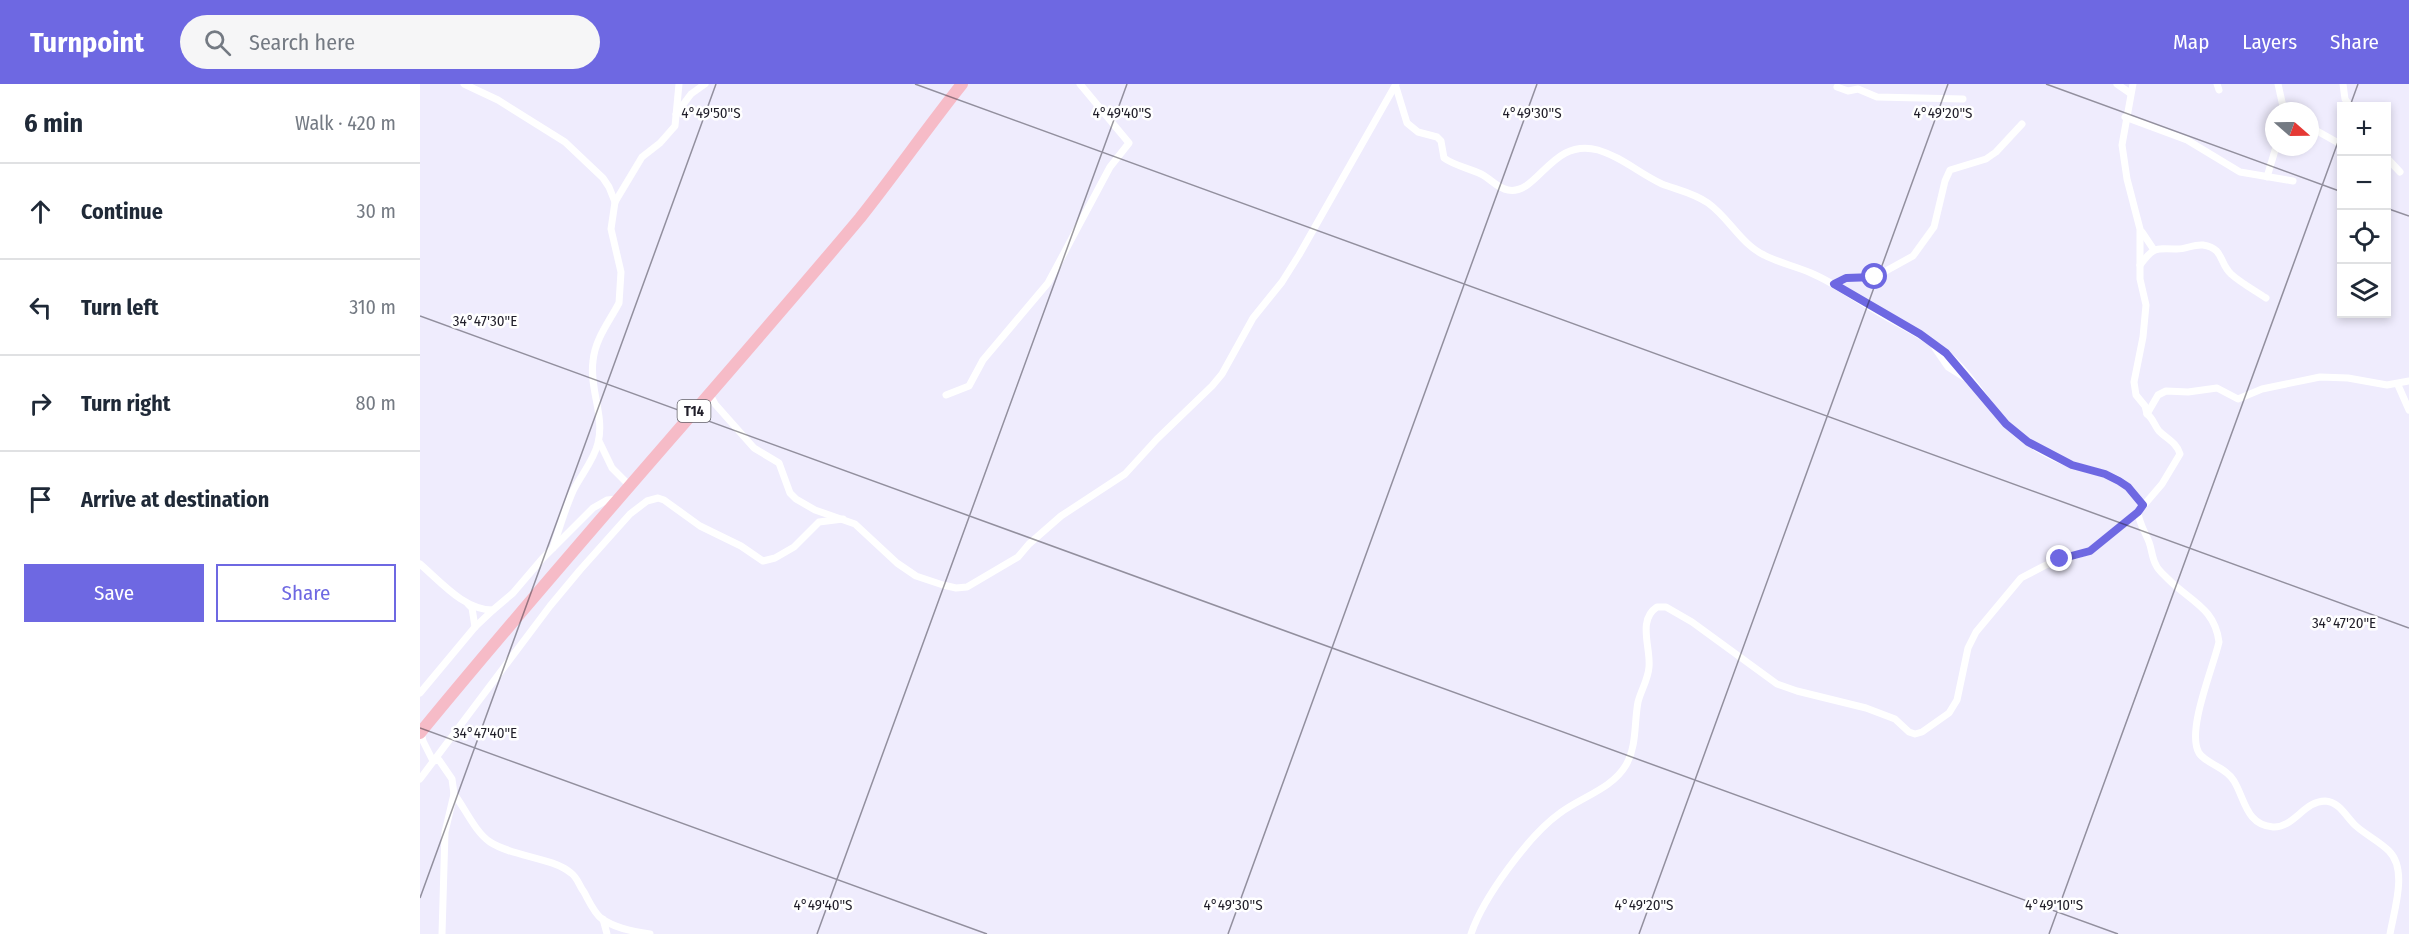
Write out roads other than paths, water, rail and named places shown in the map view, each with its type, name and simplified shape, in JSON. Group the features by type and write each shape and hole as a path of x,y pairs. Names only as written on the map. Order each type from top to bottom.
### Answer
{"highway":[{"name":"T14","path":"420,733 629,485 747,352 876,198 962,84"}],"street":[{"path":"464,84 498,100 565,142 603,178 615,202"},
{"path":"553,548 573,492 599,440 600,428 592,362 598,340 619,303 620,265 611,230 615,202 642,157 648,154 675,126 679,84"},
{"path":"675,116 691,94 705,84"},
{"path":"946,395 969,386 979,364 1048,283 1110,167 1129,143 1080,84"},
{"path":"2117,84 2130,93"},
{"path":"1472,934 1488,898 1550,821 1609,783 1627,762 1634,740 1639,698 1649,670 1646,626 1649,614 1657,607 1666,607 1692,622 1777,684 1866,708 1894,719 1909,732 1915,734 1922,732 1949,713 1958,700 1968,648 1972,640 2021,578 2046,565 2090,551 2138,512 2162,484 2180,454 2178,447 2157,429 2147,414 2145,406 2136,395 2134,382 2146,309 2140,279 2140,229 2123,154 2122,137 2131,84"},
{"path":"2278,84 2282,102"},
{"path":"2343,84 2347,102"},
{"path":"710,393 715,404 754,448 779,463 790,493 796,499 815,510 843,519 861,528 908,571 943,585 956,588 967,587 1018,557 1029,543 1061,516 1118,479 1200,399 1222,374 1253,318 1290,270 1396,86"},
{"path":"1396,86 1403,112 1413,129 1437,137 1441,141 1444,158 1451,163 1482,175 1507,190 1521,188 1561,154 1574,149 1596,150 1615,156 1663,184 1709,203 1753,248 1764,255 1834,284 1929,341 1953,359 2006,424 2028,442 2072,465 2105,474 2119,481 2128,487 2143,505"},
{"path":"1837,87 1848,91 1858,88 1877,97 1963,99"},
{"path":"2126,117 2187,140 2240,172 2293,181"},
{"path":"1834,284 1846,278 1875,277 1898,262 1910,258 1934,226 1950,170 1986,159 1996,152 2022,124"},
{"path":"2319,132 2337,142"},
{"path":"2267,177 2273,156"},
{"path":"2391,163 2400,172"},
{"path":"2140,229 2154,250"},
{"path":"2140,265 2154,250 2178,249 2196,245 2211,248 2220,254 2230,273 2266,298"},
{"path":"2147,414 2157,397 2166,391 2188,392 2214,387 2238,399 2262,389 2320,377 2398,385 2409,381"},
{"path":"2398,385 2409,410"},
{"path":"599,440 612,468 629,485"},
{"path":"420,779 569,583 630,514 647,501 658,498 664,500 700,526 741,546 763,561 775,558 794,547 819,522 843,519"},
{"path":"420,693 475,627 513,593 593,508 607,500 618,499"},
{"path":"2138,512 2156,566 2177,588 2205,610 2213,620 2217,632 2219,642 2195,733 2200,755 2229,774 2235,781 2249,814 2258,822 2267,826 2285,825 2301,812 2319,802 2333,803 2345,812 2354,825 2390,852 2399,872 2400,881 2390,934"},
{"path":"420,564 468,604 474,614 475,627"},
{"path":"468,604 484,610 493,610"},
{"path":"420,733 433,761"},
{"path":"433,761 439,760 448,771 454,794 445,832 442,934"},
{"path":"454,794 476,828 488,840 505,850 566,869 572,874 603,919 607,934"},
{"path":"603,919 621,927 650,934"}]}
